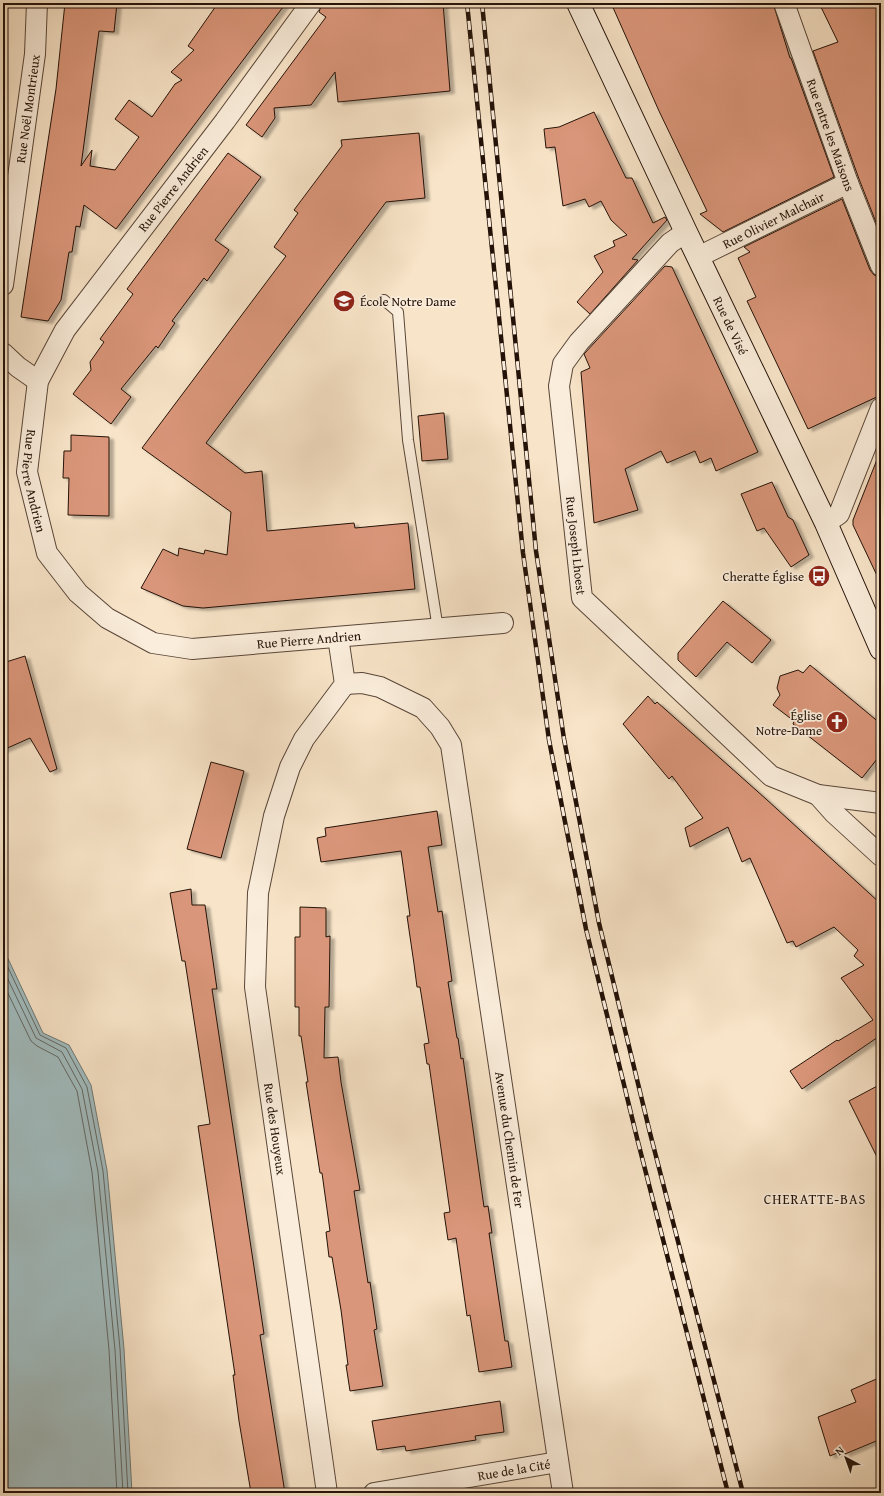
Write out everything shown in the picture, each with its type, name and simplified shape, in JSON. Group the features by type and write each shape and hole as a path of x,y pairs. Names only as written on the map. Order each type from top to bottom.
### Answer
{"street":[{"name":"Rue Noël Montrieux","path":"3,285 35,54 37,3"},
{"name":"Rue Pierre Andrien","path":"311,3 226,121 65,330 38,381 27,472 47,553 78,592 107,618 153,643 192,649 503,623"},
{"name":"Rue de Visé","path":"578,3 826,523 881,649"},
{"name":"Rue entre les Maisons","path":"784,3 848,183 881,266"},
{"name":"Rue Olivier Malchair","path":"698,257 848,183"},
{"name":"Rue Joseph Lhoest","path":"686,232 670,243 580,342 563,364 559,386 582,598 771,776 818,795"},
{"path":"3,353 18,368 38,381"},
{"path":"826,523 839,514 881,408"},
{"path":"338,637 344,684"},
{"name":"Avenue du Chemin de Fer","path":"344,684 362,683 380,687 423,708 440,727 451,745 563,1493"},
{"name":"Rue des Houyeux","path":"327,1493 255,987 258,893 274,816 290,766 304,739 344,684"},
{"path":"818,795 881,802"},
{"path":"818,795 834,813 881,856"},
{"name":"Rue de la Cité","path":"374,1493 558,1462"}],"lane":[{"path":"384,300 398,312 408,440 438,629"}],"water":[{"path":"3,948 43,1033 69,1045 91,1085 107,1170 124,1349 132,1493 3,1493"}],"building":[{"path":"65,3 117,3 114,32 99,31 81,166 92,150 90,166 115,170 139,137 115,119 129,100 152,117 175,84 182,80 171,72 194,50 188,46 218,3 286,3 116,229 84,205 80,227 76,226 72,252 69,252 61,300 48,321 21,317 56,89"},
{"path":"322,3 443,3 450,91 338,102 335,72 311,105 274,108 275,118 262,137 246,125 326,17 319,12"},
{"path":"611,3 773,3 790,58 834,177 723,232 700,214 707,211 659,111"},
{"path":"819,3 881,3 881,235 859,179 813,51 838,42"},
{"path":"594,112 626,178 632,178 653,223 665,217 667,220 632,259 638,260 590,314 577,302 603,272 594,256 615,246 613,241 627,235 611,220 601,201 589,207 585,199 563,206 555,147 546,148 544,129 559,127"},
{"path":"419,133 425,198 386,202 206,443 245,473 262,471 267,531 354,523 355,528 408,523 415,589 203,608 183,606 141,588 163,549 178,556 179,548 204,554 205,550 227,555 231,512 142,448 286,256 274,247 298,213 294,210 342,146 341,140"},
{"path":"228,153 261,177 215,240 229,250 207,281 204,278 172,321 175,323 158,348 156,346 121,389 131,397 111,424 73,394 91,370 90,362 104,342 100,339 133,294 127,289"},
{"path":"842,199 870,270 874,275 881,277 881,395 808,429 747,301 756,297 738,258 750,252 744,247"},
{"path":"665,266 672,267 758,452 716,471 711,458 700,463 695,451 667,463 661,451 625,469 638,510 594,523 581,372 590,368 584,354"},
{"path":"444,413 448,459 422,461 418,416"},
{"path":"71,435 109,437 109,516 68,515 69,478 63,478 64,451 71,451"},
{"path":"880,452 881,584 853,525 853,520"},
{"path":"772,482 788,517 793,520 809,555 791,567 764,528 757,531 741,494"},
{"path":"723,601 771,640 752,663 727,642 696,677 678,660 678,653"},
{"path":"25,656 57,769 50,772 30,738 3,750 3,663"},
{"name":"Église Notre-Dame","path":"810,665 881,724 881,754 862,778 793,724 794,721 773,705 780,695 777,688 780,676 798,670 803,673"},
{"path":"648,696 655,704 657,702 766,799 881,904 881,1035 802,1089 790,1071 837,1040 838,1041 873,1020 841,978 864,965 854,956 858,950 834,927 796,947 793,941 787,943 750,858 742,862 728,827 690,847 685,828 703,818 672,776 669,779 623,724"},
{"path":"211,762 244,771 221,858 187,849"},
{"path":"437,811 442,845 428,847 438,912 442,911 452,981 448,982 461,1059 463,1058 484,1207 488,1206 492,1233 489,1233 505,1341 508,1341 512,1367 479,1372 470,1315 467,1316 456,1238 448,1240 444,1213 450,1212 429,1064 427,1064 424,1044 429,1043 420,987 417,987 407,916 410,916 401,851 321,862 317,838 326,836 325,828"},
{"path":"191,889 192,905 205,905 217,989 212,989 264,1334 260,1335 285,1493 251,1493 239,1421 233,1375 235,1375 198,1126 210,1124 185,961 182,961 170,893"},
{"path":"300,907 326,908 326,937 330,936 329,1007 325,1007 324,1058 338,1057 360,1190 354,1191 368,1283 370,1282 377,1329 374,1330 383,1386 350,1391 341,1310 332,1257 329,1257 326,1232 330,1231 322,1173 320,1173 306,1082 308,1082 301,1036 299,1036 299,1007 295,1007 295,937 300,937"},
{"path":"881,1084 881,1165 849,1101"},
{"path":"881,1377 881,1439 845,1454 844,1450 830,1456 818,1417 856,1402 851,1390"},
{"path":"500,1401 504,1432 475,1436 476,1440 406,1451 405,1446 377,1450 372,1421"}],"railway":[{"path":"467,3 523,553 549,740 586,929 637,1138 728,1493"},
{"path":"482,3 536,551 564,739 599,923 650,1133 743,1493"}],"place":[{"name":"École Notre Dame","path":"344,301"},
{"name":"Cheratte Église","path":"819,576"},
{"name":"Église Notre-Dame","path":"837,722"}],"district":[{"name":"CHERATTE-BAS","path":"815,1199"}]}
